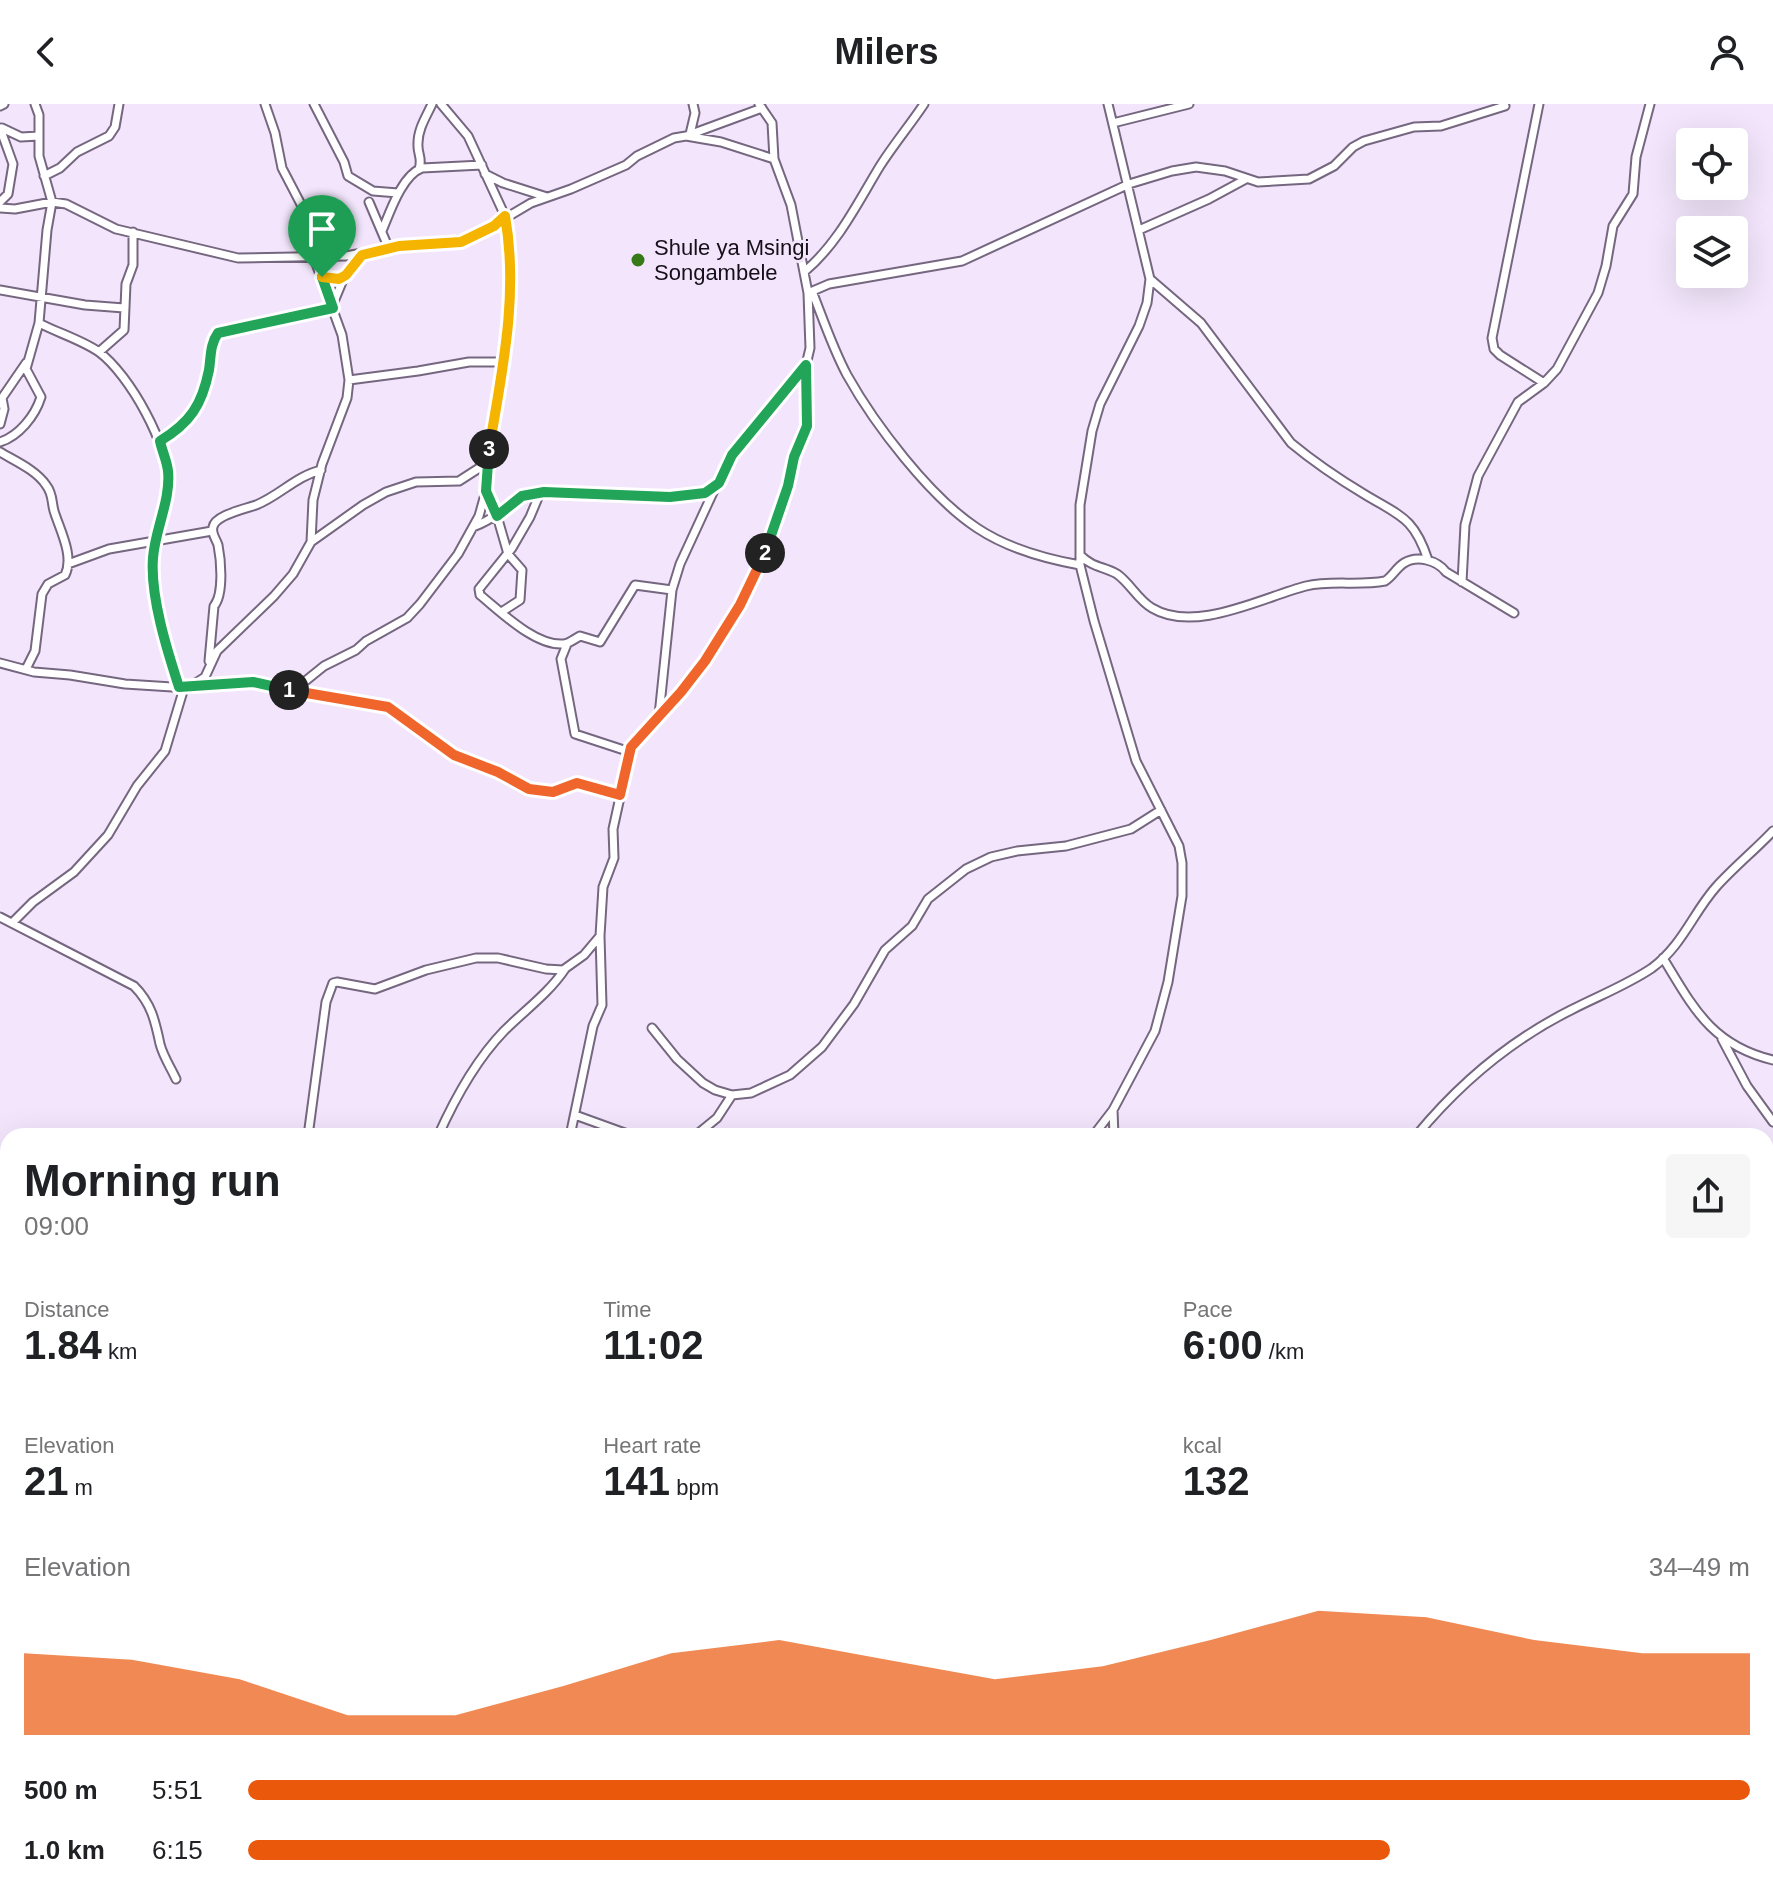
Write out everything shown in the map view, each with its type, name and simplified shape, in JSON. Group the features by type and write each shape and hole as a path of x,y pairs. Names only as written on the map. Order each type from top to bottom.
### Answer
{"street":[{"path":"0,442 12,438 36,409 41,397 26,369 39,323 52,202 44,176 39,115 35,104"},
{"path":"44,176 60,168 77,152 109,136 115,127 119,104"},
{"path":"209,665 225,643 293,574 311,542 313,500 345,404 349,380 344,342 314,258 306,214 282,168 265,104"},
{"path":"314,104 348,176 373,191 398,193"},
{"path":"419,169 422,157 417,147 419,133 432,104"},
{"path":"293,691 324,666 407,618 458,554 473,527 486,491 487,463 503,362 511,274 510,243 505,216 468,136 441,104"},
{"path":"688,135 695,113 693,104"},
{"path":"804,275 855,211 893,145 924,104"},
{"path":"1097,104 1108,105 1150,279 1147,303 1139,326 1100,404 1092,431 1080,505 1080,565 1136,761 1179,846 1182,863 1180,910 1168,982 1155,1031 1113,1110 1099,1128"},
{"path":"1113,123 1189,104"},
{"path":"1539,104 1492,338 1494,349 1500,355 1544,383"},
{"path":"1462,582 1465,525 1478,476 1518,402 1557,369 1598,293 1613,226 1632,198 1636,157 1650,104"},
{"path":"0,128 13,164 8,194 0,205 15,209 52,202 66,204 116,229 238,258 314,258 362,255 435,242 461,242 494,226 505,216 626,165 670,140 761,106 772,123 774,159 791,205 804,275 859,395 919,475 947,504 978,529 1033,553 1080,565"},
{"path":"810,292 829,284 962,261 1129,184 1196,167 1225,171 1258,182 1309,179 1334,166 1353,147 1375,137 1414,127 1441,126 1505,106"},
{"path":"0,128 21,137 39,136"},
{"path":"688,135 774,159"},
{"path":"382,231 398,193 413,172 482,165"},
{"path":"485,174 547,197"},
{"path":"1139,230 1246,179"},
{"path":"369,202 389,249"},
{"path":"99,352 124,330 126,284 133,265 133,232"},
{"path":"333,307 346,275 362,255"},
{"path":"322,277 339,279 346,275"},
{"path":"804,275 829,284"},
{"path":"1150,279 1201,323 1291,443 1403,517 1421,541 1428,560"},
{"path":"0,290 124,308"},
{"path":"572,1128 593,1026 602,1005 600,936 603,887 614,858 613,829 630,752 635,741 681,692 718,642 757,572 807,426 810,292"},
{"path":"160,441 183,426 197,405 218,333 333,307"},
{"path":"12,923 33,902 74,872 108,835 137,786 165,751 182,688 159,621 153,575 155,542 168,488 168,472 160,441 146,412 99,352 39,323"},
{"path":"12,438 0,426 4,409 1,403 27,361"},
{"path":"349,380 469,362 503,362"},
{"path":"658,717 672,590 680,564 732,455 806,365"},
{"path":"0,452 41,478 50,491 68,564 65,575 48,584 42,594 35,651 26,669"},
{"path":"311,542 386,492 416,482 459,481 487,463"},
{"path":"193,686 205,677 209,665 214,606 219,600 218,547 212,531 214,524 257,505 302,477 321,470"},
{"path":"473,527 497,516 517,499 540,493 670,497 698,495 716,486"},
{"path":"486,491 508,554 522,570 520,600 503,611"},
{"path":"540,493 525,528 479,589 480,595 534,636 567,644"},
{"path":"698,495 710,503"},
{"path":"68,564 109,549 212,531"},
{"path":"1080,555 1088,564 1120,576 1152,608 1164,614 1217,614 1309,585 1385,581 1406,561 1428,560 1441,565 1446,572 1514,613"},
{"path":"630,752 575,734 561,659 567,644 580,636 603,641 623,600 635,585 672,590"},
{"path":"0,663 125,684 182,688 253,682 388,707 454,755 498,772 529,789 553,792 577,783 620,795"},
{"path":"652,1028 695,1077 715,1090 732,1095 751,1093 790,1075 810,1059 854,1004 888,946 912,926 928,899 966,869 991,857 1066,846 1131,829 1161,810"},
{"path":"1423,1128 1455,1091 1488,1065 1570,1010 1595,1000 1653,967 1688,931 1715,888 1773,831"},
{"path":"0,917 134,986 144,996 154,1015 160,1045 176,1079"},
{"path":"442,1128 475,1063 600,936"},
{"path":"309,1128 326,1002 335,982 375,989 426,970 476,958 498,958 546,969 565,969"},
{"path":"1663,958 1700,1018 1720,1036 1773,1060"},
{"path":"1720,1036 1747,1086 1773,1122"},
{"path":"705,1128 717,1118 732,1095"},
{"path":"1113,1110 1114,1128"},
{"path":"575,1115 611,1128"}],"place":[{"name":"Shule ya Msingi Songambele","path":"638,260"}],"route":[{"path":"505,216 510,243 511,299 487,463 486,491 497,516 522,496 544,492 670,497 705,493 719,483 732,455 806,365 807,426 757,572 705,661 631,747 620,795 577,783 553,792 529,789 498,772 454,755 395,711 381,705 253,682 179,687 159,621 153,575 155,542 168,488 168,472 160,441 190,419 208,372 214,337 221,331 236,327 333,308 322,277 339,279 362,255 399,246 470,239 505,216"}]}
